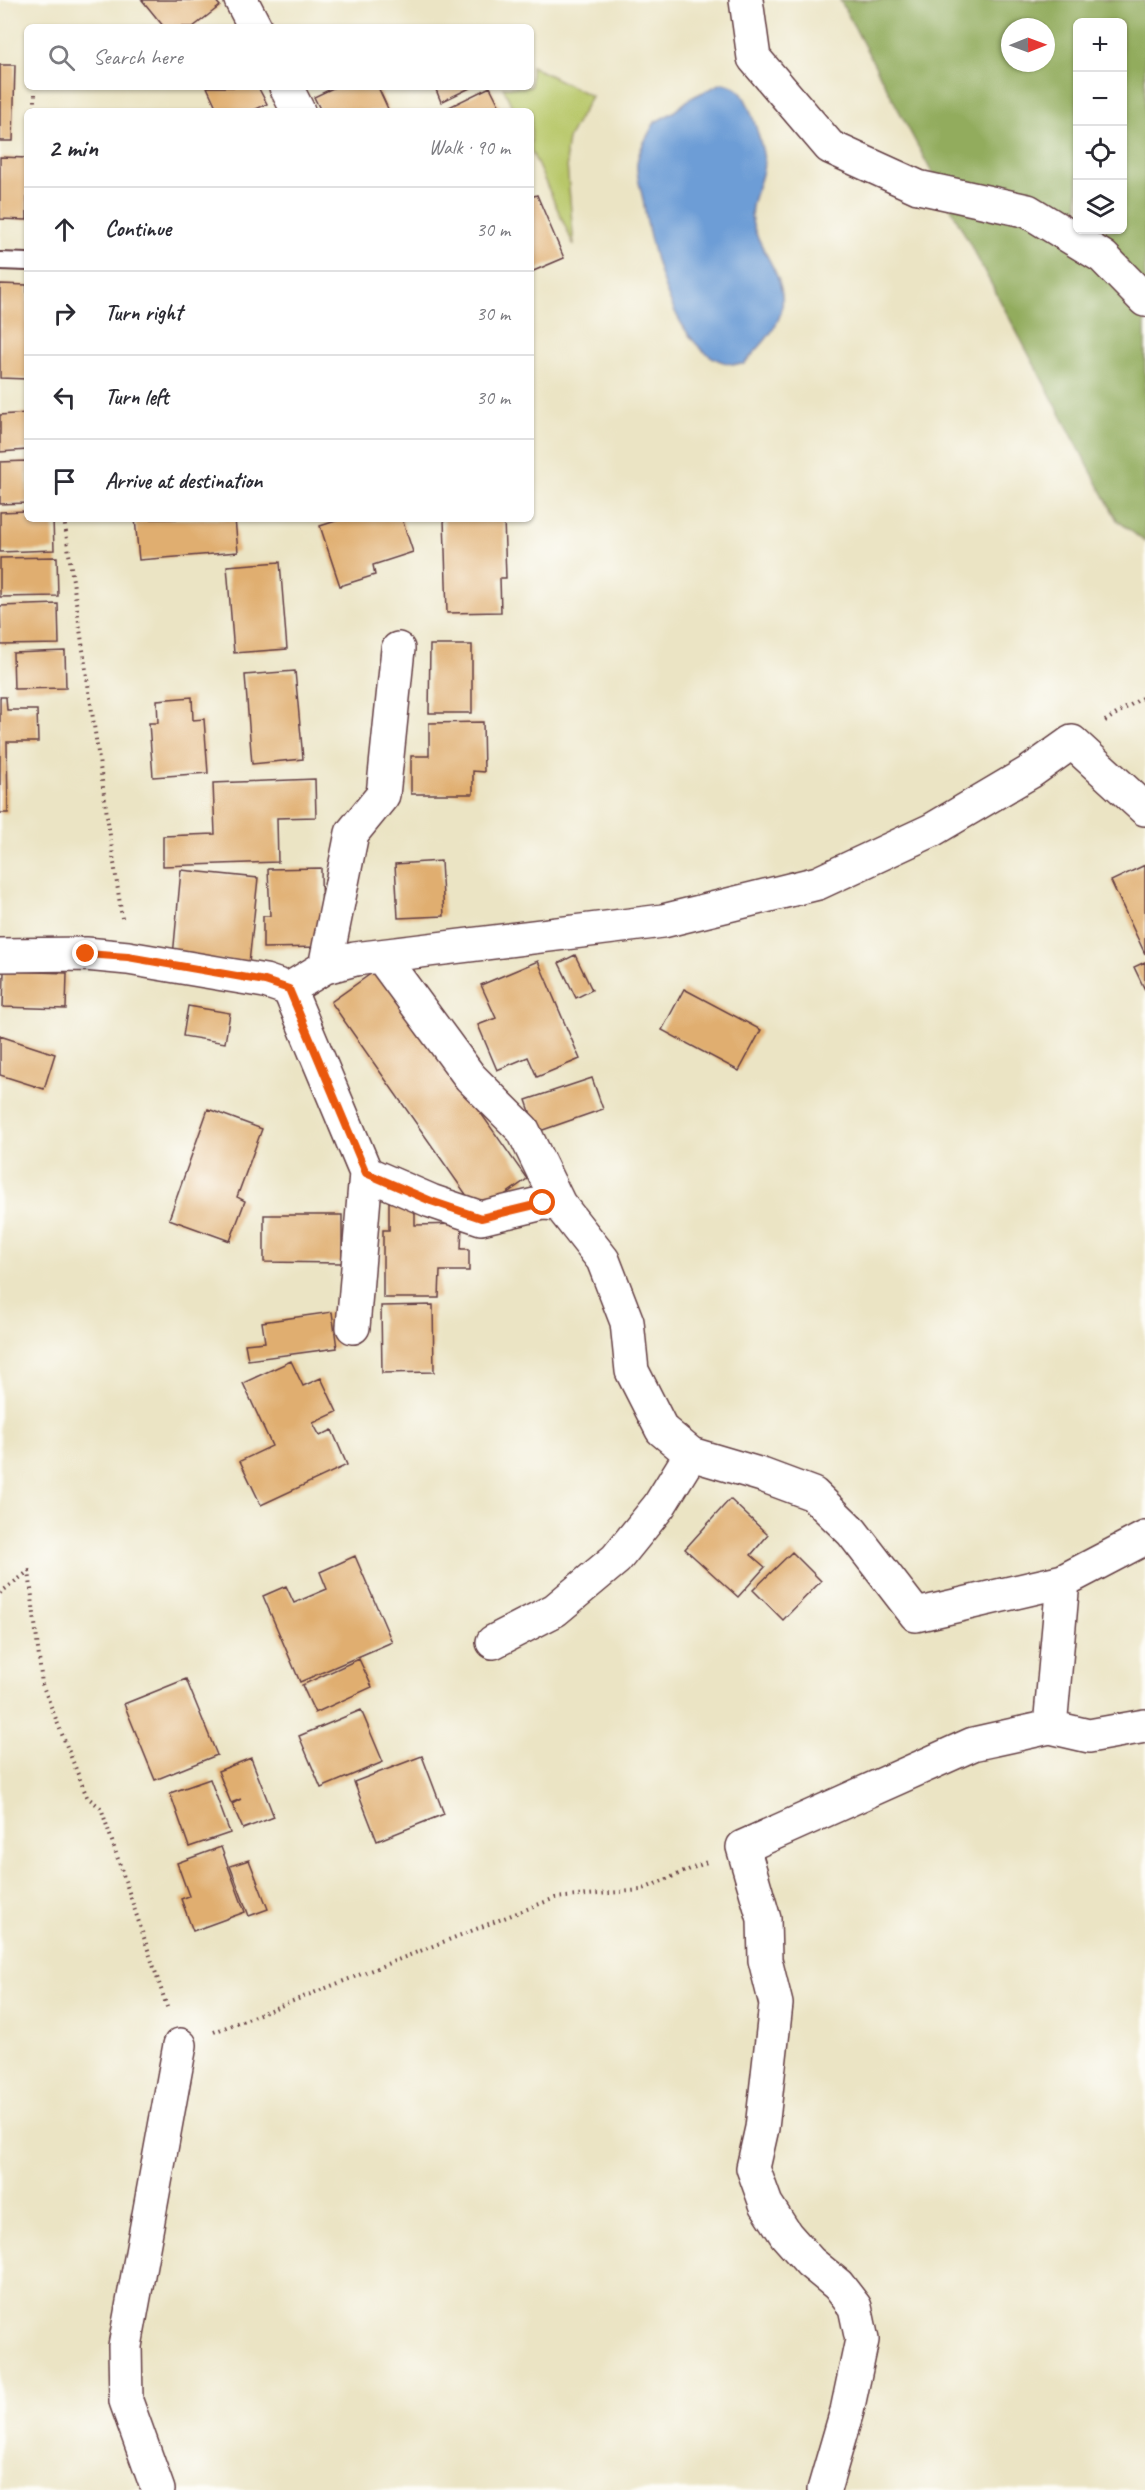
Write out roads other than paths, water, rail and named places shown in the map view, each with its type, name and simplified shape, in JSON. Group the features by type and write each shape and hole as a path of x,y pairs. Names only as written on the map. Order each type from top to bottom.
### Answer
{"street":[{"path":"241,0 253,24"},
{"path":"746,0 754,58 830,147 918,187 1028,211 1103,257 1145,300"},
{"path":"288,90 296,108"},
{"path":"325,967 351,833 383,795 398,649"},
{"path":"289,989 325,967 355,959 663,921 818,884 932,830 1030,772 1072,742 1145,809"},
{"path":"0,955 86,954 128,957 265,981 289,989 366,1173 353,1327"},
{"path":"381,956 470,1077 523,1130 559,1204 603,1260 627,1322 632,1371 662,1430 691,1454 762,1475 813,1494 852,1532 915,1616 1063,1581 1145,1538"},
{"path":"366,1173 431,1201 481,1218 543,1203 559,1204"},
{"path":"493,1642 555,1610 616,1559 659,1506 691,1454"},
{"path":"1050,1727 1063,1581"},
{"path":"824,2490 847,2411 862,2340 855,2307 838,2285 810,2262 786,2235 766,2204 753,2168 762,2128 776,2004 765,1960 764,1919 743,1847 973,1744 1050,1727 1089,1736 1145,1726"},
{"path":"158,2490 126,2402 125,2346 180,2045"}],"lane":[{"path":"0,261 24,262"}],"water":[{"path":"722,83 733,86 741,93 759,138 764,163 752,206 752,221 755,232 776,273 782,295 782,307 777,323 744,364 720,361 701,348 684,328 671,303 661,275 637,173 639,153 655,122 672,113 691,98"}]}
